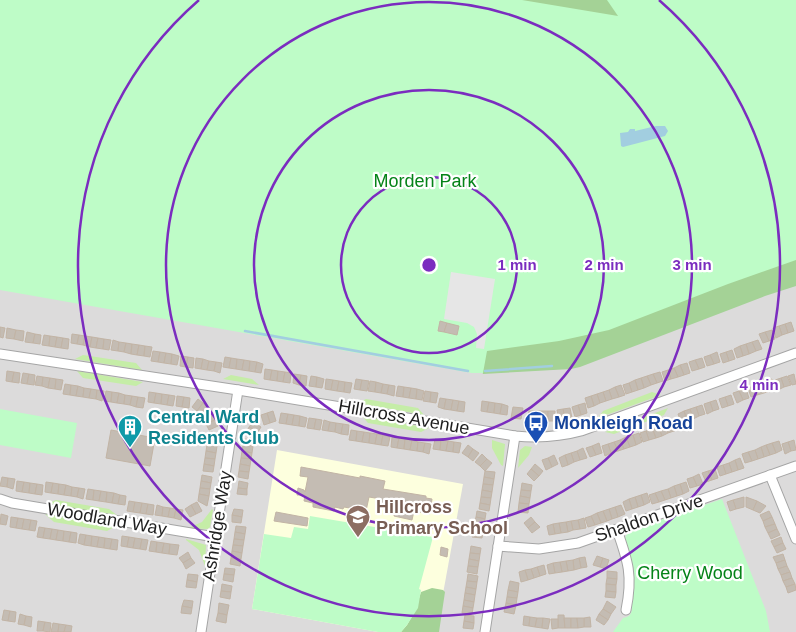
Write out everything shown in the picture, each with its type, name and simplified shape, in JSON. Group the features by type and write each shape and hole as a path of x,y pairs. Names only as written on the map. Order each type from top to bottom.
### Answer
{"street":[{"name":"Hillcross Avenue","path":"0,354 238,390 515,436 552,437 581,431 796,353"},
{"name":"Ashridge Way","path":"201,632 238,390"},
{"path":"485,632 515,436"},
{"name":"Shaldon Drive","path":"498,546 525,549 554,548 578,543 796,466"},
{"path":"770,475 796,539"},
{"name":"Woodland Way","path":"0,499 12,503 215,538"},
{"path":"617,530 629,568 630,582 626,610"}],"shaded area":[{"path":"451,272 495,279 484,349 476,348 477,334 474,327 467,323 444,319"},
{"path":"796,284 796,632 0,632 0,290"},
{"name":"Hillcross Primary School","path":"277,450 463,484 436,632 378,632 252,609"}],"green space":[{"name":"Morden Park","path":"0,0 522,0 618,16 607,0 796,0 796,260 609,330 559,341 487,351 483,373 472,373 0,290"},
{"path":"456,0 614,0 635,21"},
{"path":"796,250 796,286 571,369 483,374 443,276"},
{"path":"83,355 136,363 142,370 75,359"},
{"path":"77,371 143,382 136,386 83,378"},
{"path":"231,375 252,379 259,385 223,379"},
{"path":"652,392 661,395 598,418 603,411"},
{"path":"366,399 418,408 424,415 358,403"},
{"path":"668,408 664,415 614,434 605,432"},
{"path":"0,409 77,423 71,458 0,445"},
{"path":"362,416 429,428 421,432 368,423"},
{"path":"492,440 505,444 503,466 492,448"},
{"path":"525,446 532,447 529,455 518,468 520,450"},
{"name":"Cherry Wood","path":"722,499 766,611 770,632 613,632 623,618 631,613 632,609 624,539 629,531"},
{"path":"56,500 109,509 118,516 47,504"},
{"path":"212,509 210,527 208,529 188,528 202,522"},
{"path":"45,514 116,526 107,531 54,522"},
{"path":"310,516 433,537 419,589 421,590 418,608 401,632 378,632 252,609 264,534 291,538 294,527 308,529"},
{"path":"186,539 206,545 205,566 199,550"},
{"path":"432,588 445,592 439,632 401,632 415,611 421,592"}],"water":[{"path":"665,126 668,131 665,136 621,146 620,133 628,132 630,129 635,129 635,131"}],"building":[{"path":"440,321 447,323 444,332 438,331"},
{"path":"791,322 794,331 788,333 785,324"},
{"path":"447,323 459,326 457,335 444,332"},
{"path":"785,324 788,333 782,335 779,326"},
{"path":"779,326 782,335 776,338 773,328"},
{"path":"0,327 5,328 3,338 0,337"},
{"path":"7,328 16,330 14,339 6,338"},
{"path":"16,330 24,331 23,341 14,339"},
{"path":"772,330 775,339 769,341 765,332"},
{"path":"27,332 35,334 33,343 25,342"},
{"path":"765,332 769,341 763,343 759,334"},
{"path":"35,334 41,335 40,344 33,343"},
{"path":"72,334 79,335 77,344 71,343"},
{"path":"44,335 50,336 49,346 42,345"},
{"path":"79,335 85,336 83,345 77,344"},
{"path":"50,336 57,337 55,347 49,346"},
{"path":"85,336 92,337 90,347 83,345"},
{"path":"57,337 63,338 61,348 55,347"},
{"path":"92,337 98,338 96,348 90,347"},
{"path":"63,338 69,339 68,349 61,348"},
{"path":"98,338 104,339 103,349 96,348"},
{"path":"104,339 111,340 109,350 103,349"},
{"path":"113,340 119,342 118,351 111,350"},
{"path":"758,340 762,349 756,351 752,342"},
{"path":"119,342 126,343 124,352 118,351"},
{"path":"752,342 756,351 749,354 746,344"},
{"path":"126,343 132,344 131,354 124,352"},
{"path":"132,344 139,345 137,355 131,354"},
{"path":"746,344 749,354 743,356 740,346"},
{"path":"139,345 145,346 144,356 137,355"},
{"path":"145,346 152,347 150,357 144,356"},
{"path":"740,346 743,356 737,358 734,349"},
{"path":"732,350 735,359 729,361 726,352"},
{"path":"153,351 160,352 158,362 151,361"},
{"path":"160,352 166,353 164,363 158,362"},
{"path":"717,352 720,362 714,364 710,355"},
{"path":"726,352 729,361 723,363 720,354"},
{"path":"166,353 172,354 171,364 164,363"},
{"path":"172,354 179,356 177,365 171,364"},
{"path":"710,355 714,364 707,366 704,357"},
{"path":"181,356 188,357 186,367 180,366"},
{"path":"188,357 194,358 193,368 186,367"},
{"path":"225,357 231,358 229,368 223,367"},
{"path":"196,358 203,359 201,369 195,368"},
{"path":"231,358 237,359 236,369 229,368"},
{"path":"702,358 705,367 699,369 695,360"},
{"path":"203,359 209,361 207,370 201,369"},
{"path":"237,359 244,360 242,370 236,369"},
{"path":"244,360 250,361 249,371 242,370"},
{"path":"695,360 699,369 692,371 689,362"},
{"path":"209,361 216,362 214,371 207,370"},
{"path":"250,361 257,362 255,372 249,371"},
{"path":"216,362 222,363 220,373 214,371"},
{"path":"257,362 263,364 261,373 255,372"},
{"path":"687,363 690,373 684,375 680,365"},
{"path":"680,365 684,375 678,377 674,368"},
{"path":"674,368 678,377 671,379 668,370"},
{"path":"265,369 272,370 270,380 264,379"},
{"path":"272,370 278,371 277,381 270,380"},
{"path":"668,370 671,379 665,381 662,372"},
{"path":"7,371 14,372 12,382 6,381"},
{"path":"278,371 285,372 283,382 277,381"},
{"path":"14,372 20,373 19,383 12,382"},
{"path":"285,372 291,373 290,383 283,382"},
{"path":"660,372 663,381 657,383 653,374"},
{"path":"23,373 29,374 27,384 21,383"},
{"path":"29,374 35,375 34,385 27,384"},
{"path":"294,374 301,375 299,385 293,383"},
{"path":"653,374 657,383 651,385 647,376"},
{"path":"794,374 796,384 792,385 788,376"},
{"path":"301,375 307,376 306,386 299,385"},
{"path":"37,376 43,377 42,386 35,385"},
{"path":"311,376 317,377 316,387 309,386"},
{"path":"647,376 651,385 644,388 641,378"},
{"path":"787,376 791,385 784,387 781,378"},
{"path":"43,377 50,378 48,388 42,386"},
{"path":"317,377 324,379 322,388 316,387"},
{"path":"50,378 56,379 55,389 48,388"},
{"path":"641,378 644,388 638,390 635,380"},
{"path":"781,378 784,387 778,390 775,380"},
{"path":"56,379 63,380 61,390 55,389"},
{"path":"326,379 333,380 331,390 325,389"},
{"path":"356,379 362,380 360,390 354,389"},
{"path":"772,379 776,388 770,391 766,381"},
{"path":"333,380 339,381 337,391 331,390"},
{"path":"362,380 369,381 367,391 360,390"},
{"path":"635,380 638,390 632,392 629,383"},
{"path":"339,381 345,382 344,392 337,391"},
{"path":"370,381 376,382 375,392 368,391"},
{"path":"766,381 770,391 764,393 760,384"},
{"path":"345,382 352,383 350,393 344,392"},
{"path":"376,382 383,384 381,393 375,392"},
{"path":"629,383 632,392 626,394 623,385"},
{"path":"65,384 71,385 70,395 63,394"},
{"path":"383,384 389,385 387,394 381,393"},
{"path":"760,384 764,393 757,395 754,386"},
{"path":"71,385 78,386 76,396 70,395"},
{"path":"389,385 395,386 394,396 387,394"},
{"path":"621,385 625,395 619,397 615,387"},
{"path":"78,386 84,388 83,397 76,396"},
{"path":"398,386 404,387 403,397 396,396"},
{"path":"754,386 757,395 751,397 748,388"},
{"path":"404,387 411,388 409,398 403,397"},
{"path":"615,387 619,397 612,399 609,390"},
{"path":"84,388 91,389 89,398 83,397"},
{"path":"411,388 417,389 416,399 409,398"},
{"path":"91,389 97,390 96,399 89,398"},
{"path":"417,389 424,391 422,400 416,399"},
{"path":"746,389 749,398 743,400 739,391"},
{"path":"97,390 104,391 102,401 96,399"},
{"path":"609,390 612,399 606,401 603,392"},
{"path":"106,391 112,392 111,402 104,401"},
{"path":"425,391 431,392 430,402 423,401"},
{"path":"739,391 743,400 737,403 733,393"},
{"path":"112,392 119,393 117,403 111,402"},
{"path":"149,392 156,393 154,403 148,402"},
{"path":"431,392 438,393 436,403 430,402"},
{"path":"603,392 606,401 600,403 597,394"},
{"path":"119,393 125,395 124,404 117,403"},
{"path":"156,393 162,394 161,404 154,403"},
{"path":"162,394 169,395 167,405 161,404"},
{"path":"597,394 600,403 594,406 591,396"},
{"path":"125,395 132,396 130,405 124,404"},
{"path":"169,395 175,396 173,406 167,405"},
{"path":"731,395 734,404 728,406 725,397"},
{"path":"132,396 138,397 136,407 130,405"},
{"path":"177,396 184,397 182,407 176,406"},
{"path":"591,396 594,406 588,408 585,398"},
{"path":"138,397 145,398 143,408 136,407"},
{"path":"184,397 190,398 189,408 182,407"},
{"path":"725,397 728,406 722,408 719,399"},
{"path":"440,398 446,399 444,409 438,407"},
{"path":"198,399 203,403 197,411 192,407"},
{"path":"446,399 453,400 451,410 444,409"},
{"path":"453,400 459,401 457,411 451,410"},
{"path":"716,400 719,409 713,411 710,402"},
{"path":"459,401 465,402 464,412 457,411"},
{"path":"482,401 489,402 487,412 481,411"},
{"path":"489,402 495,403 494,413 487,412"},
{"path":"710,402 713,411 707,414 704,404"},
{"path":"203,403 208,407 202,415 197,411"},
{"path":"495,403 502,404 500,414 494,413"},
{"path":"585,403 587,413 581,415 578,405"},
{"path":"502,404 508,406 507,415 500,414"},
{"path":"578,405 581,415 575,417 572,407"},
{"path":"702,405 705,414 699,416 696,407"},
{"path":"513,407 523,408 521,419 511,418"},
{"path":"696,407 699,416 693,419 690,409"},
{"path":"570,408 572,418 565,419 563,409"},
{"path":"563,409 565,419 559,420 557,410"},
{"path":"690,409 693,419 687,421 684,411"},
{"path":"273,411 276,421 270,423 267,413"},
{"path":"529,411 535,411 535,421 528,420"},
{"path":"535,411 542,411 541,421 535,421"},
{"path":"542,411 548,411 548,421 541,421"},
{"path":"548,411 555,411 554,421 548,421"},
{"path":"684,411 687,421 681,423 678,414"},
{"path":"267,413 270,423 264,425 261,415"},
{"path":"281,413 288,414 286,424 279,423"},
{"path":"212,414 215,420 206,424 203,418"},
{"path":"288,414 294,415 292,425 286,424"},
{"path":"294,415 300,416 299,426 292,425"},
{"path":"300,416 307,418 305,427 299,426"},
{"path":"309,418 316,419 314,429 307,428"},
{"path":"316,419 322,420 320,430 314,429"},
{"path":"677,419 680,429 674,431 671,422"},
{"path":"215,420 218,426 209,430 206,424"},
{"path":"324,420 330,422 328,431 322,430"},
{"path":"253,422 261,427 258,432 249,427"},
{"path":"330,422 336,423 335,432 328,431"},
{"path":"671,422 674,431 668,433 664,424"},
{"path":"336,423 343,424 341,434 335,432"},
{"path":"343,424 349,425 348,435 341,434"},
{"path":"664,424 668,433 662,436 658,426"},
{"path":"658,426 662,436 656,438 652,428"},
{"path":"249,427 258,432 255,438 246,433"},
{"path":"652,428 656,438 649,440 646,431"},
{"name":"Central Ward Residents Club","path":"111,430 155,438 150,466 106,458"},
{"path":"351,430 357,431 356,441 349,440"},
{"path":"357,431 364,432 362,442 356,441"},
{"path":"646,431 649,440 643,442 640,433"},
{"path":"209,432 219,433 218,440 208,438"},
{"path":"364,432 370,433 369,443 362,442"},
{"path":"370,433 377,434 375,444 369,443"},
{"path":"639,433 642,442 636,445 633,435"},
{"path":"377,434 383,435 381,445 375,444"},
{"path":"383,435 390,437 388,446 381,445"},
{"path":"633,435 636,445 630,447 626,437"},
{"path":"392,437 399,438 397,448 391,447"},
{"path":"626,437 630,447 624,449 620,440"},
{"path":"208,438 218,440 217,446 207,445"},
{"path":"399,438 405,439 404,449 397,448"},
{"path":"244,439 254,440 253,446 243,445"},
{"path":"405,439 412,440 410,450 404,449"},
{"path":"435,439 441,440 440,450 433,449"},
{"path":"412,440 418,442 417,451 410,450"},
{"path":"441,440 448,441 446,451 440,450"},
{"path":"620,440 624,449 618,451 614,442"},
{"path":"794,440 796,450 791,451 788,442"},
{"path":"448,441 454,442 453,452 446,451"},
{"path":"779,441 782,450 776,453 772,443"},
{"path":"418,442 425,443 423,452 417,451"},
{"path":"454,442 461,443 459,453 453,452"},
{"path":"614,442 618,451 611,453 608,444"},
{"path":"788,442 791,451 785,454 782,444"},
{"path":"425,443 431,444 429,454 423,452"},
{"path":"599,443 602,453 596,455 592,446"},
{"path":"772,443 776,453 770,455 766,445"},
{"path":"608,444 611,453 605,456 602,446"},
{"path":"207,445 217,446 216,453 206,451"},
{"path":"243,445 253,446 252,453 242,451"},
{"path":"468,445 473,449 468,457 462,453"},
{"path":"766,445 770,455 764,457 761,447"},
{"path":"592,446 596,455 590,457 586,448"},
{"path":"761,447 764,457 758,459 755,450"},
{"path":"583,448 587,458 580,460 577,451"},
{"path":"473,449 479,453 473,461 468,457"},
{"path":"755,450 758,459 752,461 748,452"},
{"path":"206,451 216,453 215,459 205,458"},
{"path":"242,451 252,453 251,459 241,458"},
{"path":"577,451 580,460 574,462 571,453"},
{"path":"748,452 752,461 745,463 742,454"},
{"path":"571,453 574,462 568,465 565,455"},
{"path":"482,454 487,459 480,466 475,462"},
{"path":"554,455 558,464 552,467 548,458"},
{"path":"565,455 568,465 562,467 559,458"},
{"path":"205,458 215,459 214,466 204,464"},
{"path":"241,458 251,459 250,466 240,464"},
{"path":"548,458 552,467 546,470 542,460"},
{"path":"740,458 744,468 738,470 735,460"},
{"path":"487,459 492,463 485,471 480,466"},
{"path":"735,460 738,470 732,472 729,463"},
{"path":"729,463 732,472 726,474 723,465"},
{"path":"204,464 214,466 213,472 203,471"},
{"path":"240,464 250,466 249,472 239,471"},
{"path":"535,464 543,471 539,476 531,469"},
{"path":"723,465 726,474 720,476 717,467"},
{"path":"301,467 385,481 383,489 426,496 426,498 432,499 431,506 433,506 434,502 440,503 438,512 432,511 433,509 431,509 430,514 414,511 412,520 394,516 395,508 380,505 381,499 369,497 366,511 335,507 334,511 313,507 313,503 304,501 305,495 297,495 298,488 305,492 308,477 300,476"},
{"path":"531,469 539,476 534,481 527,474"},
{"path":"715,469 718,478 712,480 708,471"},
{"path":"239,471 249,472 248,479 238,477"},
{"path":"485,471 495,472 494,479 484,477"},
{"path":"708,471 712,480 706,482 702,473"},
{"path":"699,474 703,484 697,486 693,477"},
{"path":"202,475 212,477 211,483 201,481"},
{"path":"2,477 8,478 7,487 0,486"},
{"path":"484,477 494,479 493,485 483,484"},
{"path":"693,477 697,486 690,488 687,479"},
{"path":"8,478 15,479 13,489 7,487"},
{"path":"17,481 24,482 22,492 16,491"},
{"path":"201,481 211,483 210,489 200,488"},
{"path":"239,481 248,483 247,489 238,488"},
{"path":"24,482 30,483 29,493 22,492"},
{"path":"46,482 53,483 51,493 45,492"},
{"path":"686,482 689,491 683,494 680,484"},
{"path":"30,483 37,484 35,494 29,493"},
{"path":"53,483 59,484 58,494 51,493"},
{"path":"522,483 532,485 531,491 521,490"},
{"path":"37,484 43,485 42,495 35,494"},
{"path":"59,484 66,485 64,495 58,494"},
{"path":"483,484 493,485 492,492 482,490"},
{"path":"680,484 683,494 677,496 674,486"},
{"path":"66,485 72,487 71,496 64,495"},
{"path":"674,486 677,496 671,498 668,489"},
{"path":"72,487 79,488 77,497 71,496"},
{"path":"79,488 85,489 83,499 77,497"},
{"path":"200,488 210,489 209,496 199,494"},
{"path":"238,488 247,489 247,495 237,494"},
{"path":"88,489 94,490 93,500 86,499"},
{"path":"668,489 671,498 665,500 661,491"},
{"path":"94,490 101,491 99,501 93,500"},
{"path":"482,490 492,492 491,498 481,497"},
{"path":"521,490 531,491 530,498 520,496"},
{"path":"101,491 107,492 106,502 99,501"},
{"path":"661,491 665,500 659,502 655,493"},
{"path":"107,492 114,493 112,503 106,502"},
{"path":"114,493 120,495 118,504 112,503"},
{"path":"647,493 650,502 644,505 641,495"},
{"path":"655,493 659,502 652,504 649,495"},
{"path":"199,494 209,496 207,506 198,501"},
{"path":"120,495 126,496 125,505 118,504"},
{"path":"641,495 644,505 638,507 635,497"},
{"path":"520,496 530,498 529,504 519,503"},
{"path":"481,497 491,498 490,505 480,503"},
{"path":"635,497 638,507 632,509 629,499"},
{"path":"744,497 744,507 736,509 733,500"},
{"path":"746,497 757,501 753,510 746,507"},
{"path":"629,499 632,509 626,511 623,502"},
{"path":"733,500 736,509 730,511 727,502"},
{"path":"129,501 135,502 133,512 127,511"},
{"path":"757,501 766,506 760,513 753,510"},
{"path":"135,502 142,503 140,513 133,512"},
{"path":"197,502 202,511 196,514 191,505"},
{"path":"142,503 148,504 146,514 140,513"},
{"path":"480,503 490,505 489,511 479,509"},
{"path":"519,503 529,504 528,513 518,512"},
{"path":"148,504 154,505 153,515 146,514"},
{"path":"157,505 163,507 162,516 155,515"},
{"path":"191,505 196,514 190,517 185,509"},
{"path":"621,505 625,514 618,517 615,507"},
{"path":"163,507 170,508 168,517 162,516"},
{"path":"615,507 618,517 612,519 609,509"},
{"path":"170,508 176,509 174,518 168,517"},
{"path":"176,509 183,510 181,520 174,518"},
{"path":"234,509 243,510 242,517 232,515"},
{"path":"609,509 612,519 607,521 603,511"},
{"path":"477,511 486,513 485,519 476,517"},
{"path":"603,511 607,521 601,523 597,513"},
{"path":"769,511 772,517 763,521 760,515"},
{"path":"276,512 308,518 307,526 274,521"},
{"path":"597,513 601,523 595,525 591,516"},
{"path":"1,514 8,516 6,525 0,524"},
{"path":"232,515 242,517 241,523 232,522"},
{"path":"591,516 595,525 588,527 585,518"},
{"path":"11,517 18,518 16,528 10,527"},
{"path":"476,517 485,519 484,525 474,524"},
{"path":"531,517 535,522 528,528 524,523"},
{"path":"772,517 775,524 765,527 763,521"},
{"path":"18,518 24,519 22,529 16,528"},
{"path":"584,518 586,528 580,529 578,520"},
{"path":"24,519 31,520 29,530 22,529"},
{"path":"31,520 37,521 35,531 29,530"},
{"path":"578,520 580,529 573,530 571,521"},
{"path":"571,521 573,530 568,532 566,522"},
{"path":"535,522 540,527 532,533 528,528"},
{"path":"566,522 568,532 561,533 559,523"},
{"path":"559,523 561,533 555,534 553,524"},
{"path":"474,524 484,525 483,532 473,530"},
{"path":"553,524 555,534 549,535 547,526"},
{"path":"775,524 777,529 768,533 765,527"},
{"path":"236,526 246,527 245,534 235,532"},
{"path":"39,527 45,528 43,538 37,537"},
{"path":"45,528 52,529 50,539 43,538"},
{"path":"52,529 58,530 56,540 50,539"},
{"path":"777,529 780,535 771,539 768,533"},
{"path":"58,530 64,531 63,541 56,540"},
{"path":"473,530 483,532 482,538 472,537"},
{"path":"64,531 71,532 69,542 63,541"},
{"path":"71,532 77,533 76,543 69,542"},
{"path":"235,532 245,534 244,540 234,539"},
{"path":"80,534 86,535 84,545 78,543"},
{"path":"86,535 92,536 91,546 84,545"},
{"path":"92,536 99,537 97,547 91,546"},
{"path":"122,536 129,537 127,547 121,546"},
{"path":"99,537 105,538 104,548 97,547"},
{"path":"129,537 135,538 133,548 127,547"},
{"path":"781,537 783,543 774,547 771,541"},
{"path":"105,538 112,539 110,549 104,548"},
{"path":"135,538 142,539 140,549 133,548"},
{"path":"112,539 118,540 117,550 110,549"},
{"path":"142,539 148,540 146,550 140,549"},
{"path":"234,539 244,540 243,546 233,545"},
{"path":"151,541 157,542 156,552 149,551"},
{"path":"157,542 164,543 162,553 156,552"},
{"path":"164,543 170,544 169,554 162,553"},
{"path":"783,543 786,549 777,553 774,547"},
{"path":"170,544 179,545 177,555 169,554"},
{"path":"233,545 243,546 242,553 232,551"},
{"path":"471,546 481,548 480,554 470,553"},
{"path":"441,547 448,549 447,557 440,555"},
{"path":"232,551 242,553 241,559 231,558"},
{"path":"188,552 191,558 183,563 179,558"},
{"path":"470,553 480,554 479,561 469,559"},
{"path":"783,554 785,560 776,563 773,557"},
{"path":"597,556 603,558 600,567 593,565"},
{"path":"585,557 587,567 581,568 579,558"},
{"path":"191,558 195,563 186,569 183,563"},
{"path":"231,558 241,559 240,566 230,564"},
{"path":"579,558 581,568 574,570 573,560"},
{"path":"603,558 609,560 606,569 600,567"},
{"path":"469,559 479,561 478,567 468,566"},
{"path":"573,560 574,570 568,571 566,561"},
{"path":"785,560 787,566 778,569 776,563"},
{"path":"566,561 568,571 562,572 560,562"},
{"path":"560,562 562,572 555,573 553,563"},
{"path":"553,563 555,573 549,574 547,565"},
{"path":"544,565 546,574 540,576 537,567"},
{"path":"468,566 478,567 477,574 467,572"},
{"path":"787,566 790,572 781,575 778,569"},
{"path":"537,567 540,576 534,578 531,569"},
{"path":"225,568 235,569 234,575 224,574"},
{"path":"531,569 534,578 528,580 525,570"},
{"path":"525,570 528,580 521,582 519,572"},
{"path":"607,571 617,572 617,579 607,578"},
{"path":"790,572 792,578 783,581 781,575"},
{"path":"188,574 198,575 197,582 187,580"},
{"path":"224,574 234,575 233,582 223,580"},
{"path":"468,574 478,576 477,582 467,581"},
{"path":"607,578 617,579 616,585 606,584"},
{"path":"792,578 795,584 786,587 783,581"},
{"path":"187,580 197,582 196,588 186,587"},
{"path":"467,581 477,582 476,589 466,587"},
{"path":"510,581 519,583 518,592 508,590"},
{"path":"222,584 232,586 231,592 221,591"},
{"path":"606,584 616,585 616,592 606,591"},
{"path":"795,584 796,590 788,593 786,587"},
{"path":"466,587 476,589 475,595 465,593"},
{"path":"508,590 518,592 517,598 507,597"},
{"path":"221,591 231,592 230,599 220,597"},
{"path":"606,591 616,592 615,598 605,597"},
{"path":"465,593 475,595 474,602 464,600"},
{"path":"507,597 517,598 516,605 506,603"},
{"path":"184,600 193,601 192,608 182,606"},
{"path":"464,600 474,602 473,608 463,606"},
{"path":"607,601 616,607 611,614 603,609"},
{"path":"219,603 229,605 227,615 218,613"},
{"path":"506,603 516,605 514,614 504,612"},
{"path":"182,606 192,608 191,614 181,613"},
{"path":"463,606 473,608 472,614 462,613"},
{"path":"603,609 611,614 608,620 599,614"},
{"path":"4,610 10,611 8,621 2,620"},
{"path":"10,611 16,612 15,622 8,621"},
{"path":"218,613 227,615 226,623 216,621"},
{"path":"20,614 26,616 24,625 18,624"},
{"path":"599,614 608,620 604,625 596,620"},
{"path":"465,615 474,616 474,623 464,621"},
{"path":"558,615 564,615 565,628 558,628"},
{"path":"26,616 32,617 31,627 24,625"},
{"path":"524,616 530,617 529,626 523,625"},
{"path":"530,617 537,618 535,627 529,626"},
{"path":"590,617 591,627 584,627 584,618"},
{"path":"537,618 543,618 542,628 535,627"},
{"path":"543,618 550,619 548,629 542,628"},
{"path":"564,618 571,618 571,628 565,628"},
{"path":"571,618 577,618 578,628 571,628"},
{"path":"577,618 584,618 584,627 578,628"},
{"path":"551,619 558,619 558,628 552,629"},
{"path":"38,621 45,622 43,631 37,631"},
{"path":"464,621 474,623 473,629 463,628"},
{"path":"45,622 51,623 50,632 43,631"},
{"path":"53,623 59,624 58,632 51,632"},
{"path":"59,624 66,625 64,632 58,632"},
{"path":"66,625 72,626 71,632 64,632"}],"waterway":[{"path":"245,331 468,371"},
{"path":"485,371 552,366"}],"place":[{"name":"Monkleigh Road","path":"536,444"},
{"name":"Central Ward Residents Club","path":"130,448"},
{"name":"Hillcross Primary School","path":"358,538"}]}
